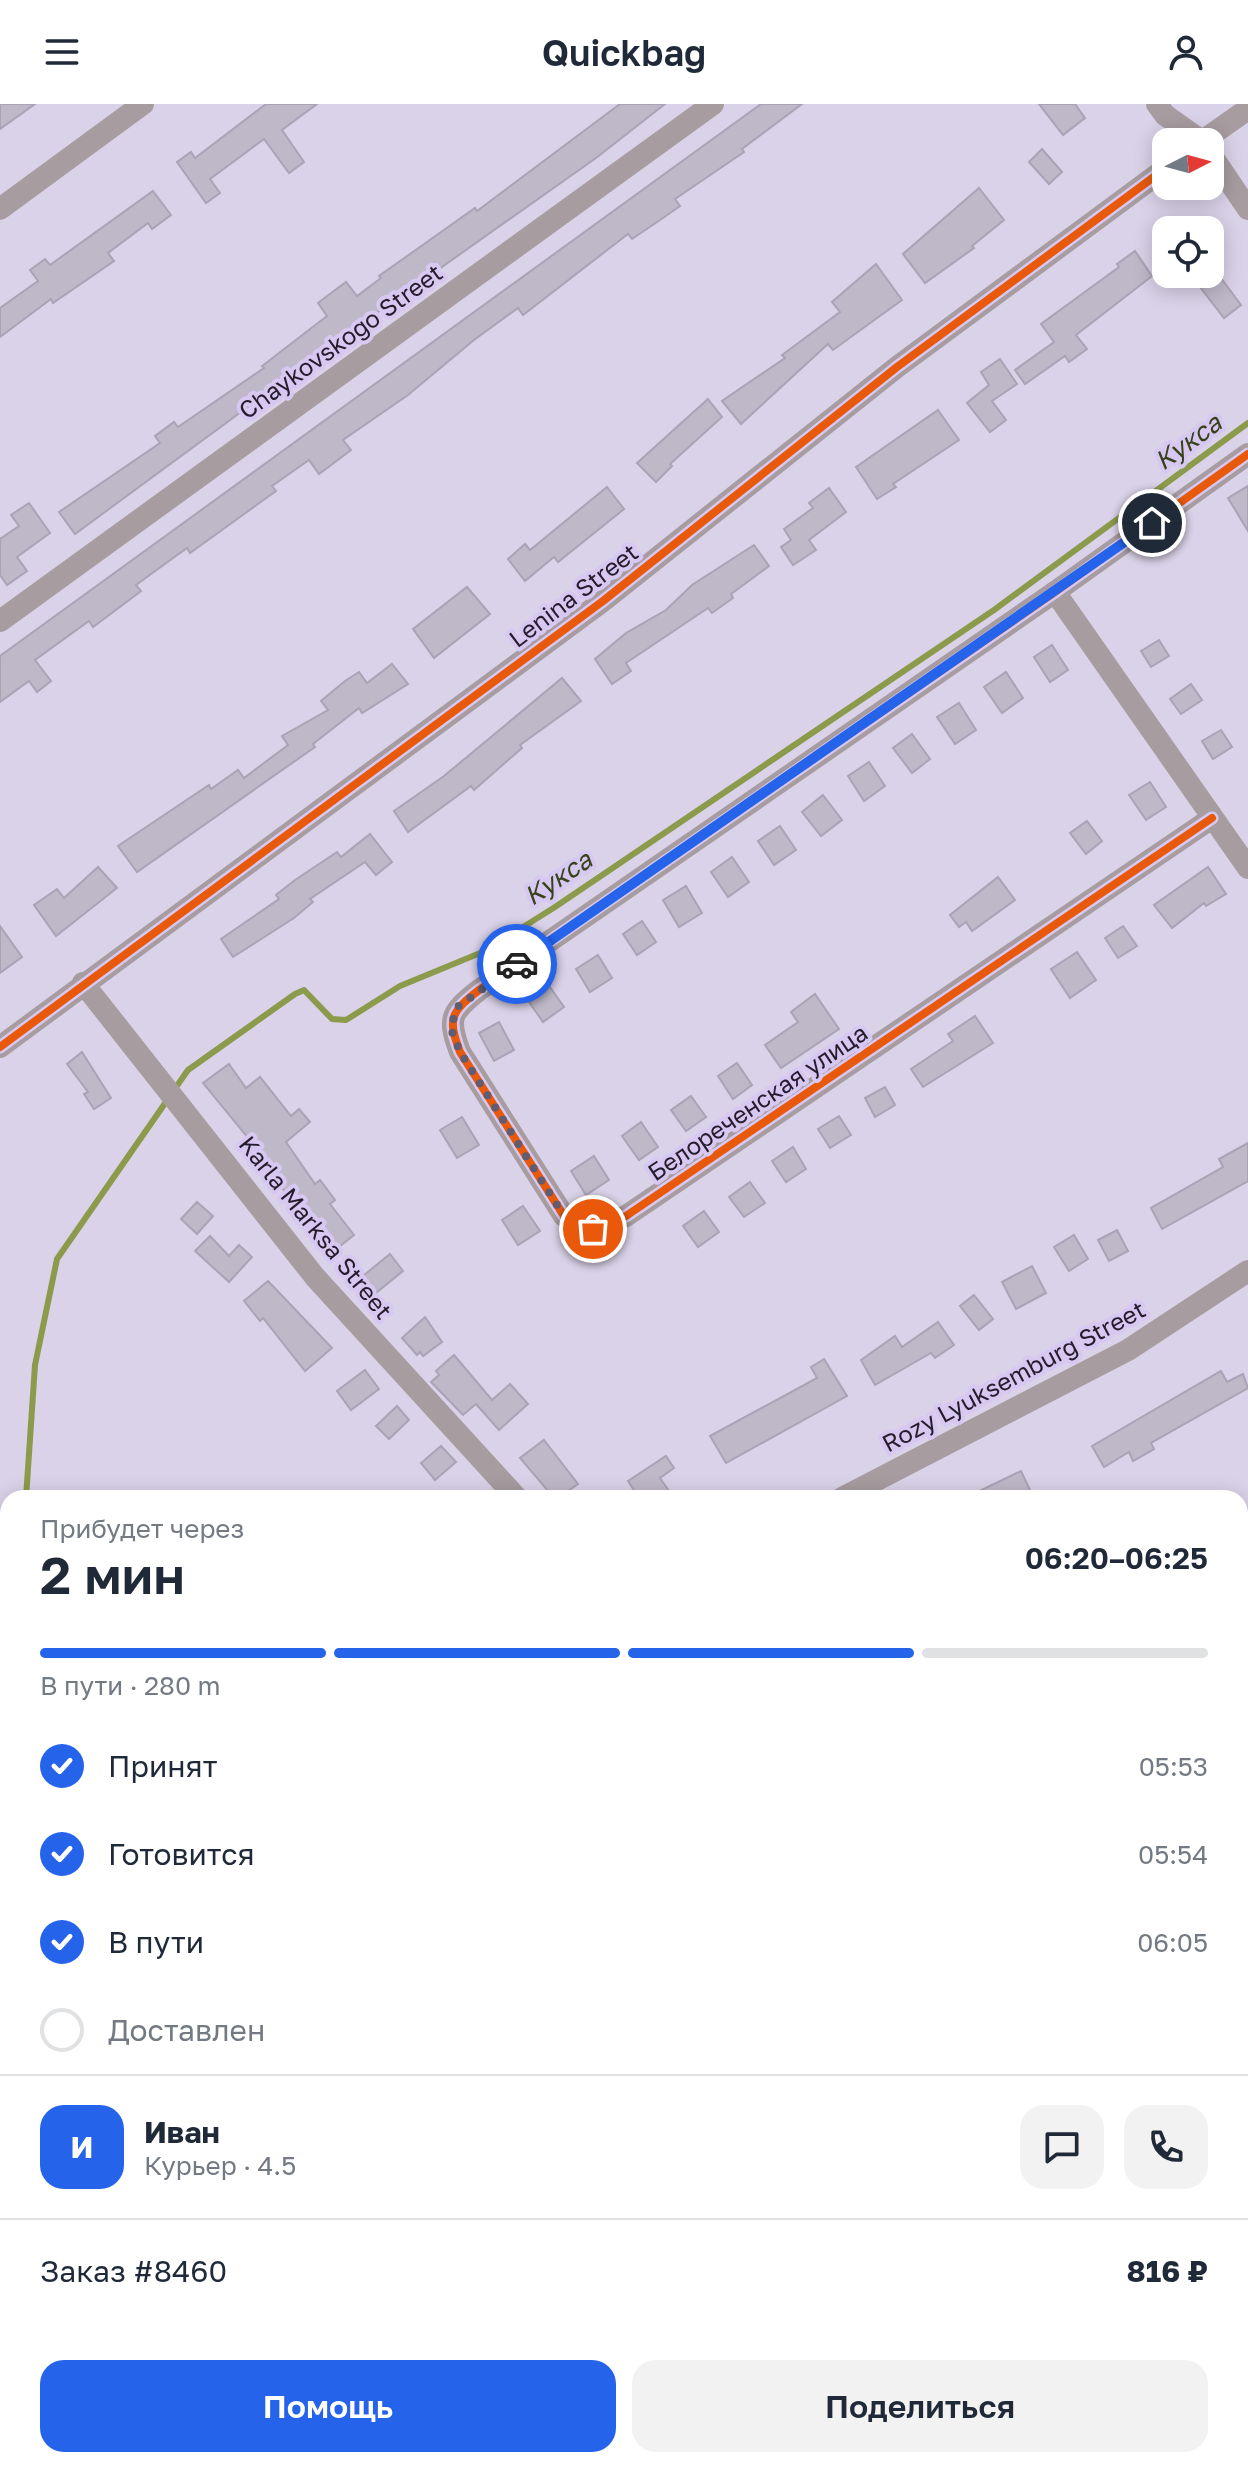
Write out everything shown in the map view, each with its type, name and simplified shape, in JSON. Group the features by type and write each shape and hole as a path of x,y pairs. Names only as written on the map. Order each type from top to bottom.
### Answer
{"street":[{"path":"0,209 143,104"},
{"name":"Chaykovskogo Street","path":"0,621 713,104"},
{"path":"1157,104 1165,115 1183,128"},
{"path":"1222,128 1248,109"},
{"path":"1224,174 1248,209"},
{"name":"Lenina Street","path":"0,1047 603,601 897,367 1152,178"},
{"name":"Белореченская улица","path":"1212,818 626,1216 593,1229 564,1216 460,1052 451,1029 456,1008 1055,592 1248,454"},
{"path":"1055,592 1248,868"},
{"name":"Karla Marksa Street","path":"83,983 315,1277 510,1490"},
{"name":"Rozy Lyuksemburg Street","path":"857,1490 1128,1350 1248,1271"}],"building":[{"path":"0,104 35,104 0,129"},
{"path":"266,104 317,104 282,130 304,162 289,173 264,139 210,179 220,193 206,203 177,162 191,152 195,158"},
{"path":"620,104 665,104 596,158 343,337 75,534 59,512 160,443 155,436 174,422 178,427 264,368 262,366 327,316 318,303 346,282 357,296 381,278 379,276 475,208 477,211"},
{"path":"761,104 802,104 742,149 744,152 675,199 680,206 632,239 628,234 523,315 518,308 408,395 343,440 351,450 319,474 309,460 272,486 276,491 190,553 187,548 136,585 141,591 93,627 89,621 35,660 51,681 37,692 29,681 0,702 0,656"},
{"path":"1039,104 1075,104 1085,118 1063,135"},
{"path":"1042,149 1062,172 1049,184 1029,162"},
{"path":"979,188 1004,220 972,246 974,248 925,283 903,254"},
{"path":"153,191 171,215 152,229 148,223 108,253 114,261 53,303 51,299 0,337 0,308 38,281 30,270 45,259 50,265"},
{"path":"1135,251 1152,276 1076,335 1087,349 1069,362 1065,356 1025,384 1015,370 1054,342 1041,324 1119,267 1117,264"},
{"path":"876,264 902,300 833,350 828,344 741,424 722,401 785,358 782,355 840,312 832,302"},
{"path":"1224,282 1241,305 1224,318 1201,288 1224,288"},
{"path":"1000,359 1017,384 992,401 1006,420 990,432 967,403 989,385 981,372"},
{"path":"708,399 722,417 670,464 672,466 656,482 637,463"},
{"path":"938,410 959,440 893,484 896,487 877,499 856,467"},
{"path":"1248,486 1248,531 1228,498"},
{"path":"607,487 624,509 558,562 554,557 525,581 508,559 525,544 530,550"},
{"path":"829,488 846,512 809,540 816,550 793,565 781,547 791,540 784,529 813,508 809,503"},
{"path":"29,503 50,533 17,557 27,571 7,585 0,575 0,539 19,526 11,515"},
{"path":"754,545 769,566 731,594 733,598 712,613 708,608 626,663 631,671 612,684 595,659 626,633 666,610 692,585"},
{"path":"467,587 490,614 434,658 413,629"},
{"path":"1159,640 1169,656 1151,667 1141,651"},
{"path":"1052,645 1068,670 1050,682 1034,657"},
{"path":"392,664 408,684 362,713 359,708 313,744 315,747 137,872 118,846 209,785 211,789 238,770 244,778 288,745 282,736 328,710 321,701 345,681 359,672 367,683"},
{"path":"1006,672 1023,698 1002,713 984,687"},
{"path":"562,678 581,701 520,745 522,748 474,790 471,786 408,832 394,811 444,776"},
{"path":"1191,684 1202,700 1181,714 1170,699"},
{"path":"959,703 976,730 955,744 937,717"},
{"path":"1221,730 1232,747 1213,759 1202,741"},
{"path":"912,734 930,759 912,773 893,748"},
{"path":"869,762 885,786 864,801 848,776"},
{"path":"1150,782 1166,807 1146,820 1129,795"},
{"path":"823,795 842,820 821,836 802,812"},
{"path":"1087,821 1102,841 1086,854 1070,833"},
{"path":"780,826 796,850 774,865 758,841"},
{"path":"370,834 392,862 376,875 365,862 310,899 313,902 294,918 233,957 221,939 279,899 276,895 295,880 337,852 341,857"},
{"path":"732,857 749,882 728,897 711,872"},
{"path":"98,867 117,888 56,936 34,905 57,889 64,898"},
{"path":"1208,867 1226,894 1206,906 1204,903 1172,928 1154,905"},
{"path":"998,877 1015,900 972,931 966,922 959,927 950,915"},
{"path":"686,886 702,913 679,927 663,900"},
{"path":"642,921 656,942 637,955 623,934"},
{"path":"0,926 22,957 0,973"},
{"path":"1123,926 1137,946 1118,958 1105,938"},
{"path":"1077,952 1096,980 1070,998 1051,969"},
{"path":"598,955 612,978 590,992 576,969"},
{"path":"550,987 564,1007 543,1022 529,1002"},
{"path":"815,994 839,1029 781,1068 765,1045 798,1022 791,1012"},
{"path":"975,1016 993,1043 923,1087 911,1069 953,1041 948,1034"},
{"path":"499,1022 514,1050 494,1061 479,1033"},
{"path":"82,1052 111,1098 94,1109 84,1094 88,1092 67,1064"},
{"path":"737,1063 752,1085 733,1099 718,1076"},
{"path":"229,1064 246,1088 260,1077 291,1116 299,1109 310,1122 286,1142 315,1184 320,1180 335,1200 330,1204 354,1235 326,1257 292,1201 254,1152 257,1149 203,1083"},
{"path":"885,1087 895,1105 875,1117 865,1098"},
{"path":"691,1096 706,1117 686,1131 671,1110"},
{"path":"839,1116 851,1135 830,1148 818,1129"},
{"path":"462,1117 479,1145 457,1158 440,1130"},
{"path":"641,1122 658,1147 639,1160 622,1136"},
{"path":"1248,1143 1248,1181 1162,1229 1151,1208 1223,1167 1219,1159"},
{"path":"793,1147 806,1169 786,1182 772,1161"},
{"path":"594,1156 609,1180 586,1195 571,1171"},
{"path":"750,1182 765,1203 744,1217 729,1197"},
{"path":"197,1202 213,1216 197,1234 181,1219"},
{"path":"523,1206 540,1231 518,1245 502,1220"},
{"path":"704,1211 719,1232 698,1247 683,1226"},
{"path":"1117,1230 1128,1251 1109,1261 1098,1240"},
{"path":"1074,1235 1088,1259 1069,1271 1054,1247"},
{"path":"210,1236 229,1256 239,1245 252,1257 229,1282 195,1251"},
{"path":"390,1254 403,1271 366,1301 353,1284"},
{"path":"1032,1266 1046,1293 1016,1309 1002,1282"},
{"path":"268,1281 332,1348 305,1371 263,1318 260,1321 244,1301"},
{"path":"974,1295 993,1319 979,1330 960,1306"},
{"path":"425,1317 442,1342 423,1356 420,1352 417,1355 402,1338"},
{"path":"938,1322 954,1345 935,1358 931,1353 875,1385 861,1360 895,1336 902,1347"},
{"path":"454,1355 492,1400 510,1384 528,1404 499,1430 476,1404 463,1415 431,1382 439,1375 436,1371"},
{"path":"824,1359 847,1396 726,1463 710,1436 817,1378 811,1367"},
{"path":"365,1370 379,1389 351,1410 337,1391"},
{"path":"1221,1371 1227,1382 1243,1374 1248,1388 1151,1443 1154,1449 1133,1461 1129,1452 1104,1467 1092,1446"},
{"path":"397,1406 409,1420 389,1439 376,1426"},
{"path":"544,1440 578,1484 569,1490 547,1490 520,1458"},
{"path":"441,1446 456,1462 435,1480 421,1463"},
{"path":"666,1456 674,1468 660,1478 668,1490 634,1490 628,1481"},
{"path":"1021,1471 1030,1490 982,1490"}],"waterway":[{"name":"Кукса","path":"174,1090 188,1070 295,994 304,990 332,1019 346,1020 400,986 485,951 555,907 994,610 1248,423"},
{"name":"Кукса","path":"27,1490 35,1365 57,1259 168,1099"}],"cycle path":[{"path":"0,1047 603,601 897,367 1152,178"},
{"path":"1212,818 626,1216 593,1229 564,1216 460,1052 456,1040 454,1016 462,1004 479,990 1055,592 1248,454"}],"way so far":[{"path":"517,964 456,1008 451,1029 460,1052 564,1216 593,1229"}],"route":[{"path":"517,964 1152,523"}]}
